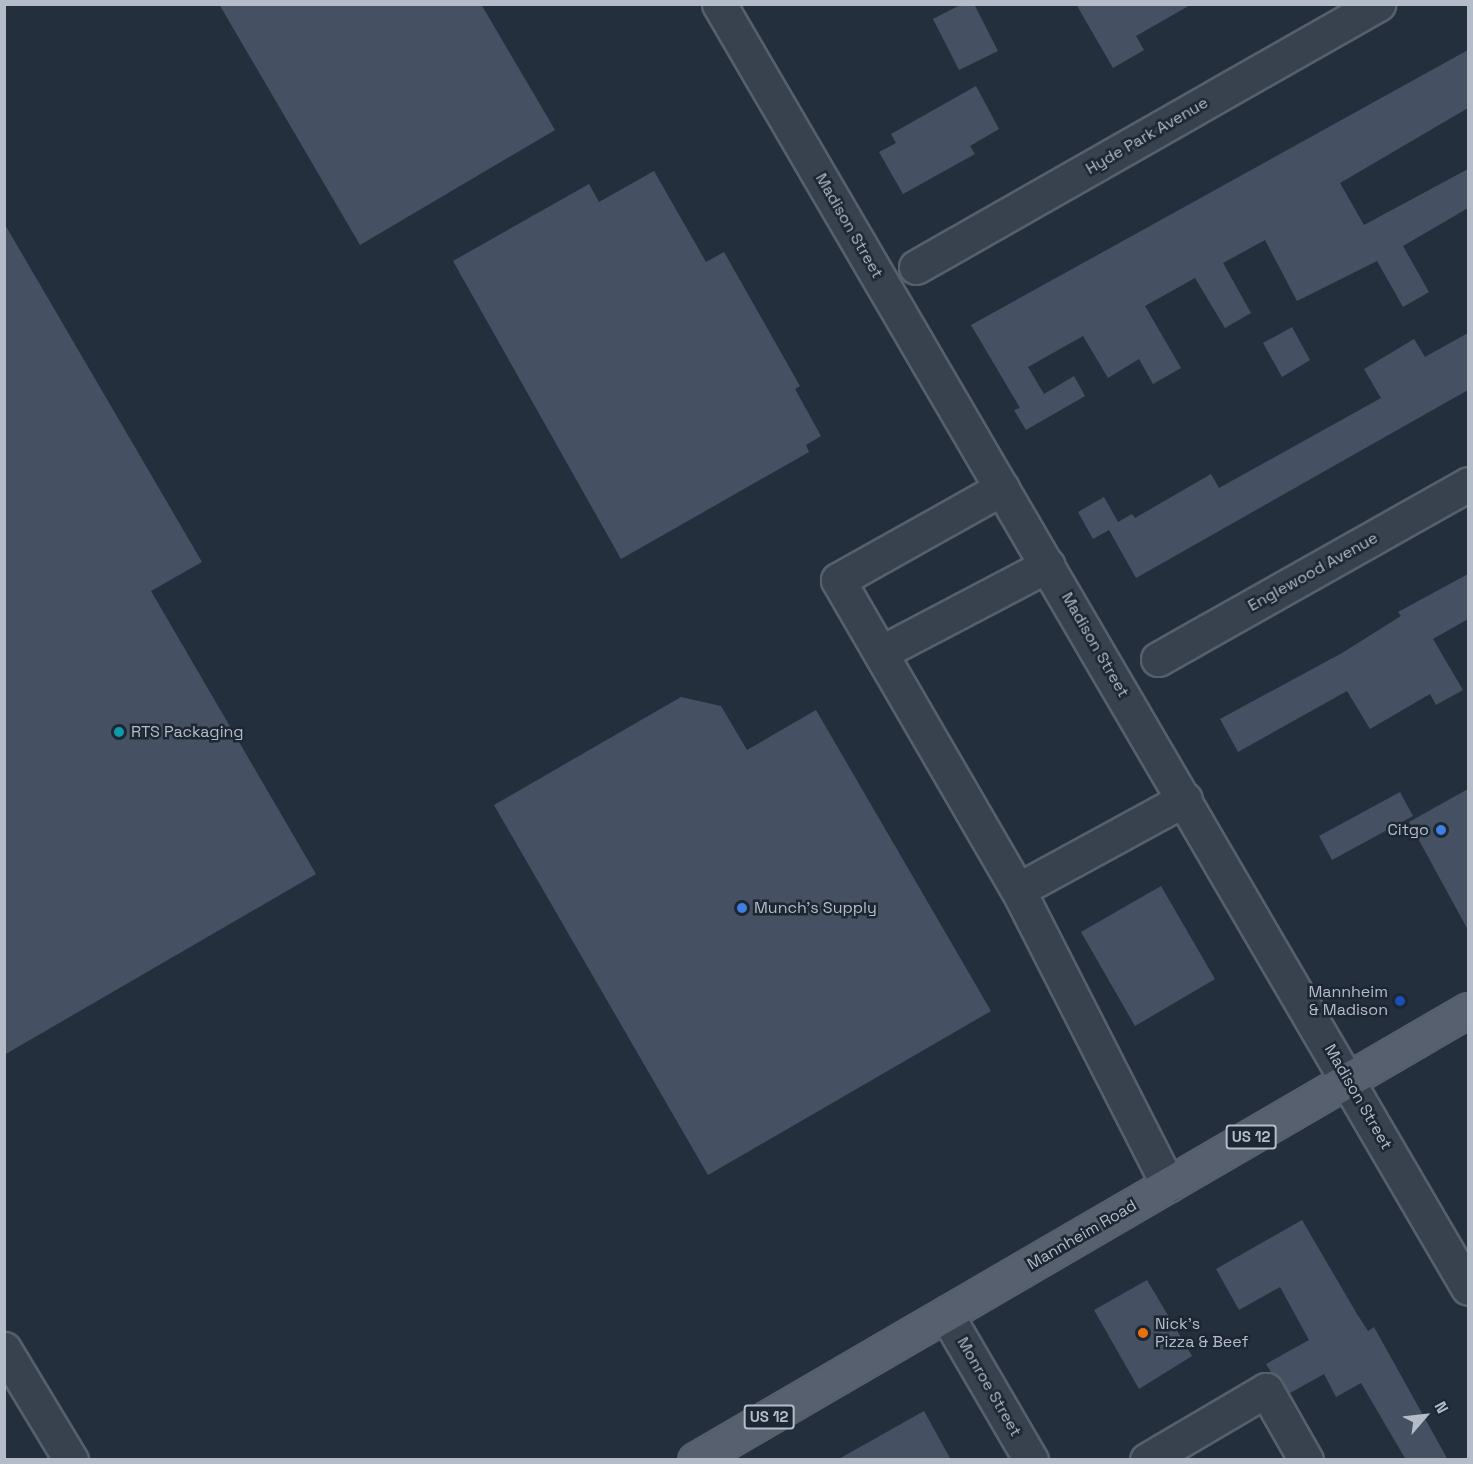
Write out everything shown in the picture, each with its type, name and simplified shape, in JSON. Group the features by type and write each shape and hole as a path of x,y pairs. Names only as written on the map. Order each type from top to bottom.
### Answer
{"main road":[{"name":"Mannheim Road","path":"695,1460 1468,1010"}],"street":[{"name":"Madison Street","path":"719,4 1185,799 1468,1288"},
{"name":"Hyde Park Avenue","path":"916,267 1378,4"},
{"name":"Englewood Avenue","path":"1158,659 1468,484"},
{"path":"1002,488 838,580 882,652 1018,890 1168,1185"},
{"path":"882,652 1048,565"},
{"path":"1018,890 1185,799"},
{"name":"Monroe Street","path":"946,1314 1031,1460"},
{"path":"4,1349 71,1460"},
{"path":"1147,1460 1266,1390 1306,1460"}],"building":[{"path":"219,4 481,4 555,130 360,245"},
{"path":"962,4 974,4 998,51 959,70 933,19"},
{"path":"1076,4 1192,4 1136,36 1144,50 1113,68"},
{"path":"1468,50 1468,108 1340,183 1364,225 1468,169 1468,208 1403,246 1429,292 1403,307 1377,261 1297,301 1265,240 1223,263 1251,313 1225,328 1195,278 1145,306 1181,368 1153,384 1139,359 1108,378 1083,336 1028,367 1044,394 1074,376 1085,396 1026,430 1014,410 1020,408 971,325"},
{"path":"976,86 999,129 970,146 975,154 903,194 879,152 896,143 891,134"},
{"path":"654,171 706,262 724,252 800,386 795,389 821,436 806,445 809,452 621,559 453,261 589,184 599,202"},
{"name":"RTS Packaging","path":"4,223 202,562 151,591 316,874 4,1055"},
{"path":"1292,327 1310,360 1282,377 1263,343"},
{"path":"1468,333 1468,390 1136,578 1109,530 1093,539 1078,512 1104,497 1118,522 1132,514 1135,518 1211,474 1219,488 1381,398 1364,369 1414,339 1425,357"},
{"path":"1468,574 1468,619 1433,639 1463,690 1436,705 1430,694 1370,729 1347,691 1238,752 1220,719 1342,653 1401,616 1398,612"},
{"name":"Munch's Supply","path":"681,697 721,706 747,750 816,710 991,1011 708,1175 494,805"},
{"path":"1468,789 1468,930 1409,822"},
{"path":"1400,792 1413,816 1332,860 1319,836"},
{"path":"1161,886 1215,979 1135,1026 1081,932"},
{"path":"1302,1220 1368,1331 1374,1327 1448,1460 1406,1460 1361,1383 1336,1397 1324,1374 1290,1393 1266,1364 1309,1340 1280,1287 1239,1310 1216,1269"},
{"name":"Nick's Pizza & Beef","path":"1147,1280 1192,1356 1139,1389 1094,1310"},
{"path":"924,1411 951,1460 837,1460"}],"place":[{"name":"RTS Packaging","path":"119,732"},
{"name":"Citgo","path":"1441,830"},
{"name":"Munch's Supply","path":"742,908"},
{"name":"Mannheim & Madison","path":"1400,1001"},
{"name":"Nick's Pizza & Beef","path":"1143,1333"}]}
